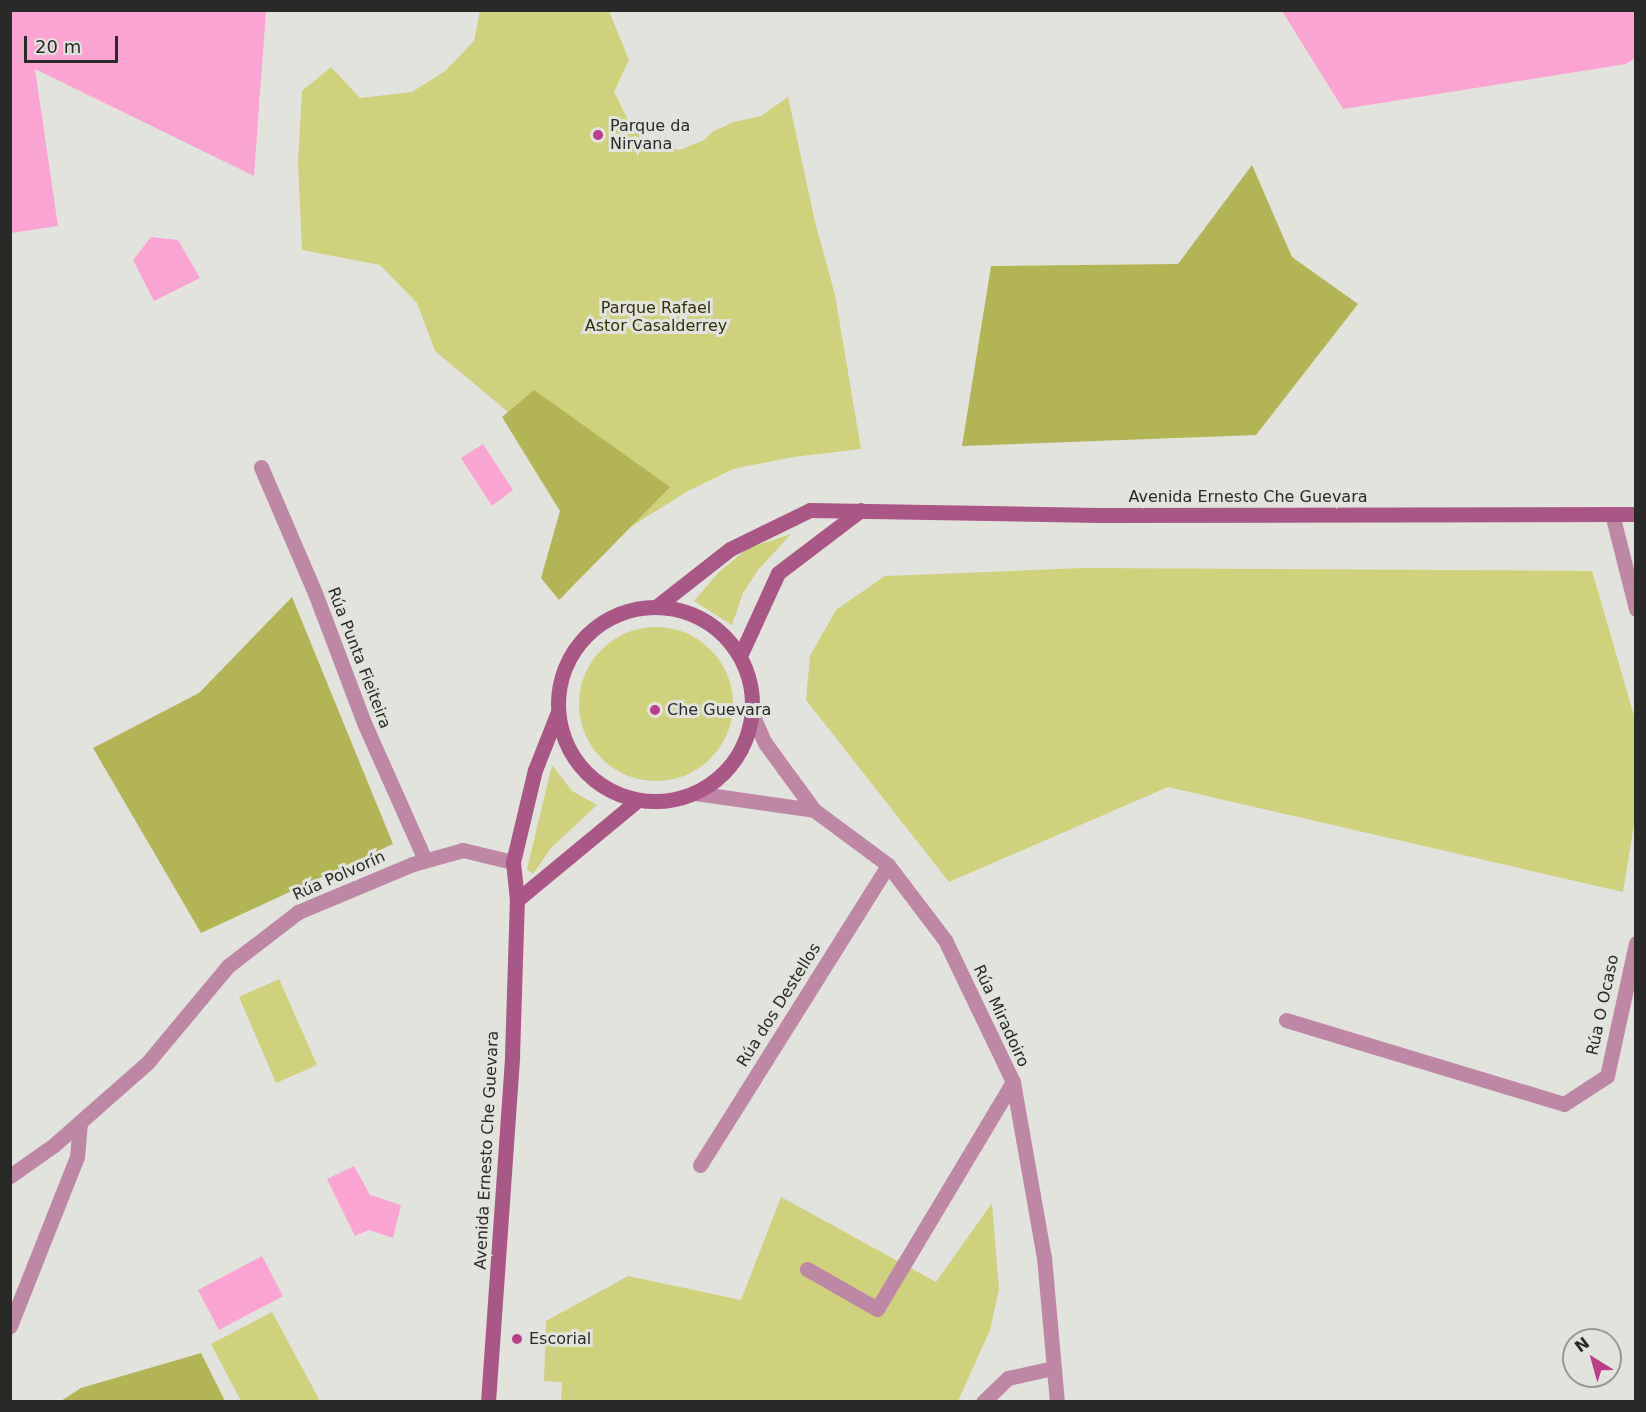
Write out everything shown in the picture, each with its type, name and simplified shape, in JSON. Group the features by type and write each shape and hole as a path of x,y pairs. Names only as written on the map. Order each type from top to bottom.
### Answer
{"main road":[{"name":"Avenida Ernesto Che Guevara","path":"656,607 730,549 810,510 1100,515 1635,514"},
{"path":"740,656 778,573 861,510"},
{"path":"656,607 689,613 719,630 740,656 751,684 752,714 747,738 735,761 717,780 695,793 667,801 638,800 608,790 583,770 566,743 558,712 561,680 574,651 596,627 625,612 656,607"},
{"name":"Avenida Ernesto Che Guevara","path":"488,1401 512,1056 517,900 513,862 535,770 558,712"},
{"path":"517,900 638,800"}],"street":[{"name":"Rúa Punta Fieiteira","path":"261,467 315,593 365,725 425,860"},
{"path":"1612,514 1635,609"},
{"name":"Rúa Miradoiro","path":"752,714 765,743 814,810 888,865 945,940 1013,1082 1044,1257 1057,1401"},
{"name":"Rúa Miradoiro","path":"695,793 814,810"},
{"name":"Rúa Polvorín","path":"10,1176 80,1122 148,1062 228,966 298,912 425,860 463,850 513,862"},
{"name":"Rúa dos Destellos","path":"700,1165 888,865"},
{"name":"Rúa O Ocaso","path":"1286,1020 1564,1104 1607,1076 1635,943"},
{"path":"807,1269 877,1309 1013,1082"},
{"path":"10,1326 77,1157 80,1122"},
{"path":"983,1401 1008,1378 1053,1368"}],"green space":[{"name":"Parque Rafael Astor Casalderrey","path":"480,11 609,11 629,60 614,92 633,130 652,144 680,150 704,140 714,131 734,122 761,116 788,97 815,222 835,295 861,449 793,457 733,469 688,491 632,526 501,406 435,351 417,303 380,265 302,250 298,163 302,91 331,67 360,98 412,92 445,71 474,41"},
{"path":"791,534 758,570 743,593 732,625 694,601 718,573 748,548"},
{"path":"1083,568 1592,571 1635,719 1635,818 1623,892 1168,787 949,882 806,700 810,656 836,610 885,576"},
{"path":"656,627 671,628 685,633 699,640 710,650 720,661 727,675 732,689 732,719 727,733 720,747 710,758 699,768 685,775 671,780 656,781 641,780 627,775 613,768 602,758 592,747 585,733 580,719 579,704 580,689 585,675 592,661 602,650 613,640 627,633 641,628"},
{"path":"552,765 572,791 597,805 551,848 533,874 527,869"},
{"path":"279,979 317,1065 276,1083 239,997"},
{"path":"781,1197 936,1282 992,1203 999,1289 990,1330 958,1401 561,1401 562,1382 544,1381 546,1321 628,1276 741,1300"},
{"path":"272,1312 320,1401 241,1401 211,1344"}],"shaded area":[{"path":"10,11 266,11 254,176 35,69 58,226 11,233"},
{"path":"1282,11 1635,11 1635,58 1626,64 1343,109"},
{"path":"1252,165 1292,257 1358,304 1256,435 962,446 991,266 1178,264"},
{"path":"151,237 178,240 200,278 154,301 133,260"},
{"path":"534,390 670,487 559,600 541,578 560,511 502,417"},
{"path":"483,444 513,490 492,506 461,458"},
{"path":"292,597 393,844 201,933 93,748 199,693"},
{"path":"354,1166 370,1195 401,1205 393,1238 369,1230 355,1236 327,1179"},
{"path":"262,1256 283,1296 219,1330 198,1290"},
{"path":"201,1353 225,1401 61,1401 81,1388"}],"place":[{"name":"Parque da Nirvana","path":"598,135"},
{"name":"Che Guevara","path":"655,710"},
{"name":"Escorial","path":"517,1339"}]}
